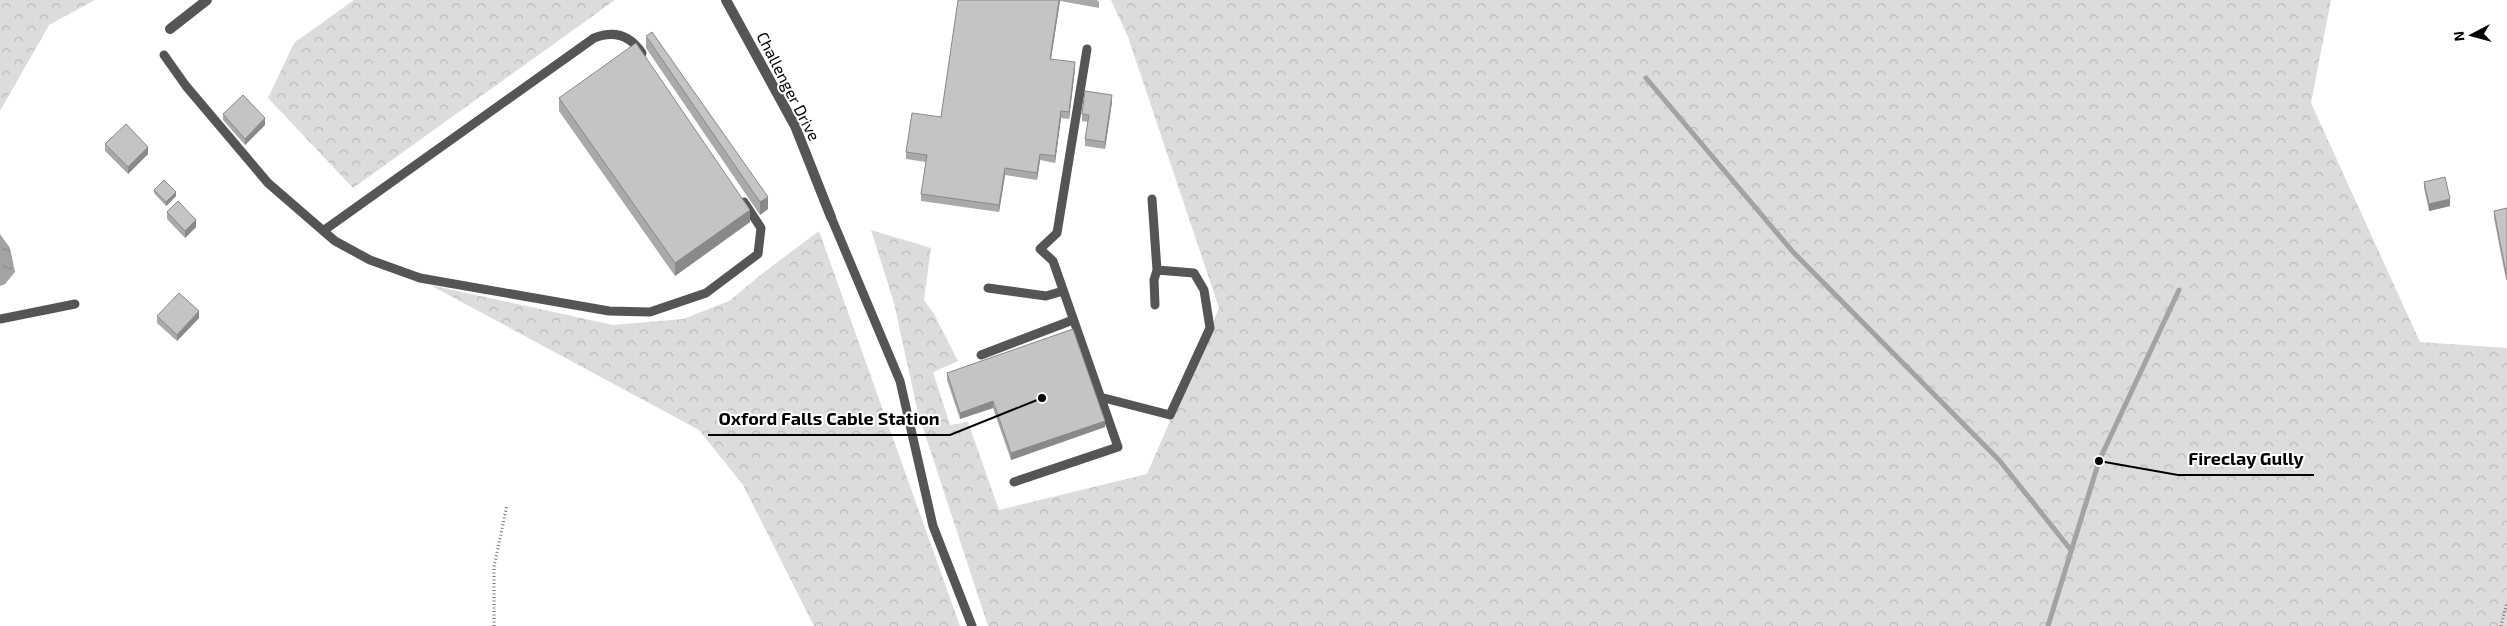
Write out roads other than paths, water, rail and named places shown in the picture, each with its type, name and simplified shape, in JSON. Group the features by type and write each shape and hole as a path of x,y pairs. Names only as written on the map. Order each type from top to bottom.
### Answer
{"street":[{"path":"170,29 207,0"},
{"name":"Challenger Drive","path":"726,0 795,126 831,217"}],"lane":[{"path":"323,231 594,38 607,33 620,34 636,44 647,60"},
{"path":"1014,482 1118,447 1053,261 1040,249 1057,233 1087,50"},
{"path":"164,55 186,86 268,183 323,231 335,241 370,260 420,278 609,311 650,312 706,293 758,254 761,228 740,196"},
{"path":"1152,199 1157,270 1154,280 1155,305"},
{"path":"831,217 900,381 933,526 972,626"},
{"path":"1100,397 1170,415 1210,328 1204,290 1194,273 1157,270"},
{"path":"988,288 1046,296 1063,291"},
{"path":"0,319 74,304"},
{"path":"981,355 1073,320"}],"water":[{"path":"0,234 10,248 15,272 5,284 0,286"}],"waterway":[{"path":"1646,78 1793,252 1999,460 2071,550"},
{"path":"2048,626 2099,461 2179,290"}],"place":[{"name":"Oxford Falls Cable Station","path":"1042,398"},
{"name":"Fireclay Gully","path":"2099,461"}]}
